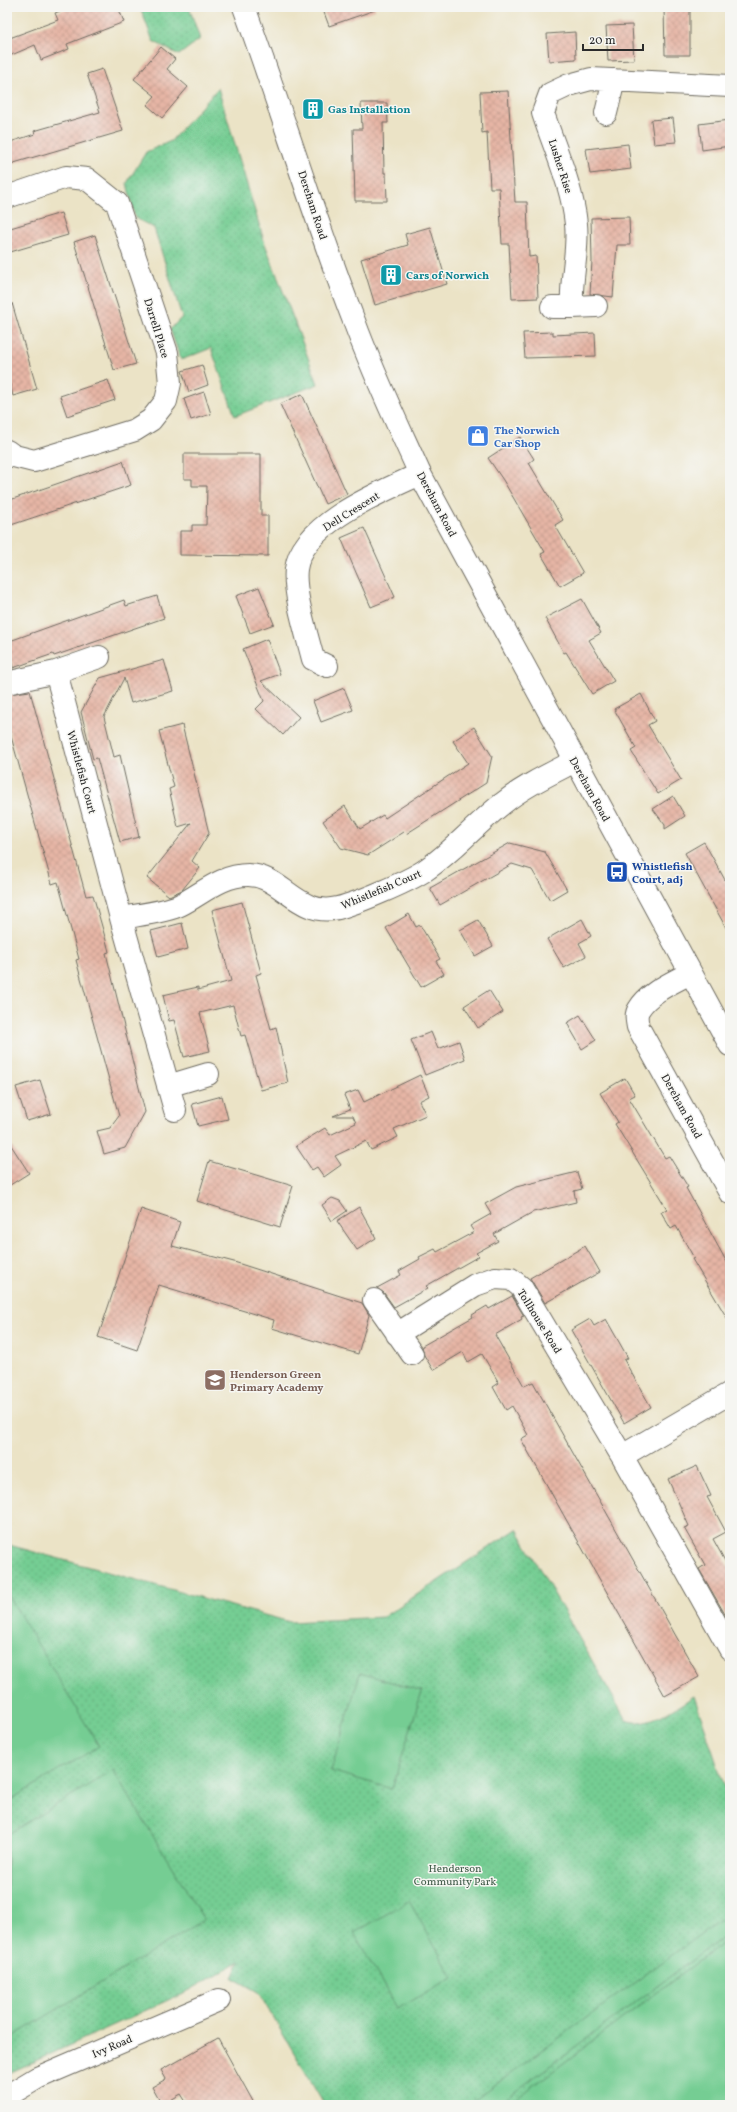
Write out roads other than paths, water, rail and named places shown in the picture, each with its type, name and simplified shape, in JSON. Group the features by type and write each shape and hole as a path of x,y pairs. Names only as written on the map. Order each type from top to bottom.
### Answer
{"main road":[{"name":"Dereham Road","path":"244,7 279,103 354,323 376,378 420,474 730,1045"},
{"name":"Lusher Rise","path":"596,306 562,307 571,291 577,252 576,224 568,180 543,113 550,94 569,85 591,79 730,86"},
{"path":"609,112 614,80"},
{"name":"Darrell Place","path":"7,197 66,177 87,179 117,203 167,353 170,383 166,401 152,420 135,430 34,461 14,456 7,450"},
{"name":"Dell Crescent","path":"315,666 297,590 296,569 302,550 313,536 336,518 384,491 420,474"},
{"path":"11,682 56,672 99,657"},
{"name":"Whistlefish Court","path":"56,672 121,918 175,1110"},
{"name":"Whistlefish Court","path":"121,918 178,906 219,882 233,876 249,875 264,879 304,904 321,910 339,908 424,871 503,803 532,783 575,761"},
{"name":"Dereham Road","path":"690,973 649,998 639,1009 636,1017 638,1027 730,1193"},
{"path":"168,1086 208,1074"},
{"name":"Tollhouse Road","path":"396,1334 475,1285 495,1278 511,1279 521,1287 622,1456 730,1649"},
{"path":"374,1300 396,1334 412,1354"},
{"path":"622,1456 730,1393"},
{"name":"Ivy Road","path":"7,2096 38,2078 219,2000"}],"place":[{"name":"Gas Installation","path":"313,109"},
{"name":"Cars of Norwich","path":"391,275"},
{"name":"The Norwich Car Shop","path":"478,436"},
{"name":"Whistlefish Court, adj","path":"617,872"},
{"name":"Henderson Green Primary Academy","path":"215,1380"}],"park label":[{"name":"Henderson Community Park","path":"455,1874"}]}
